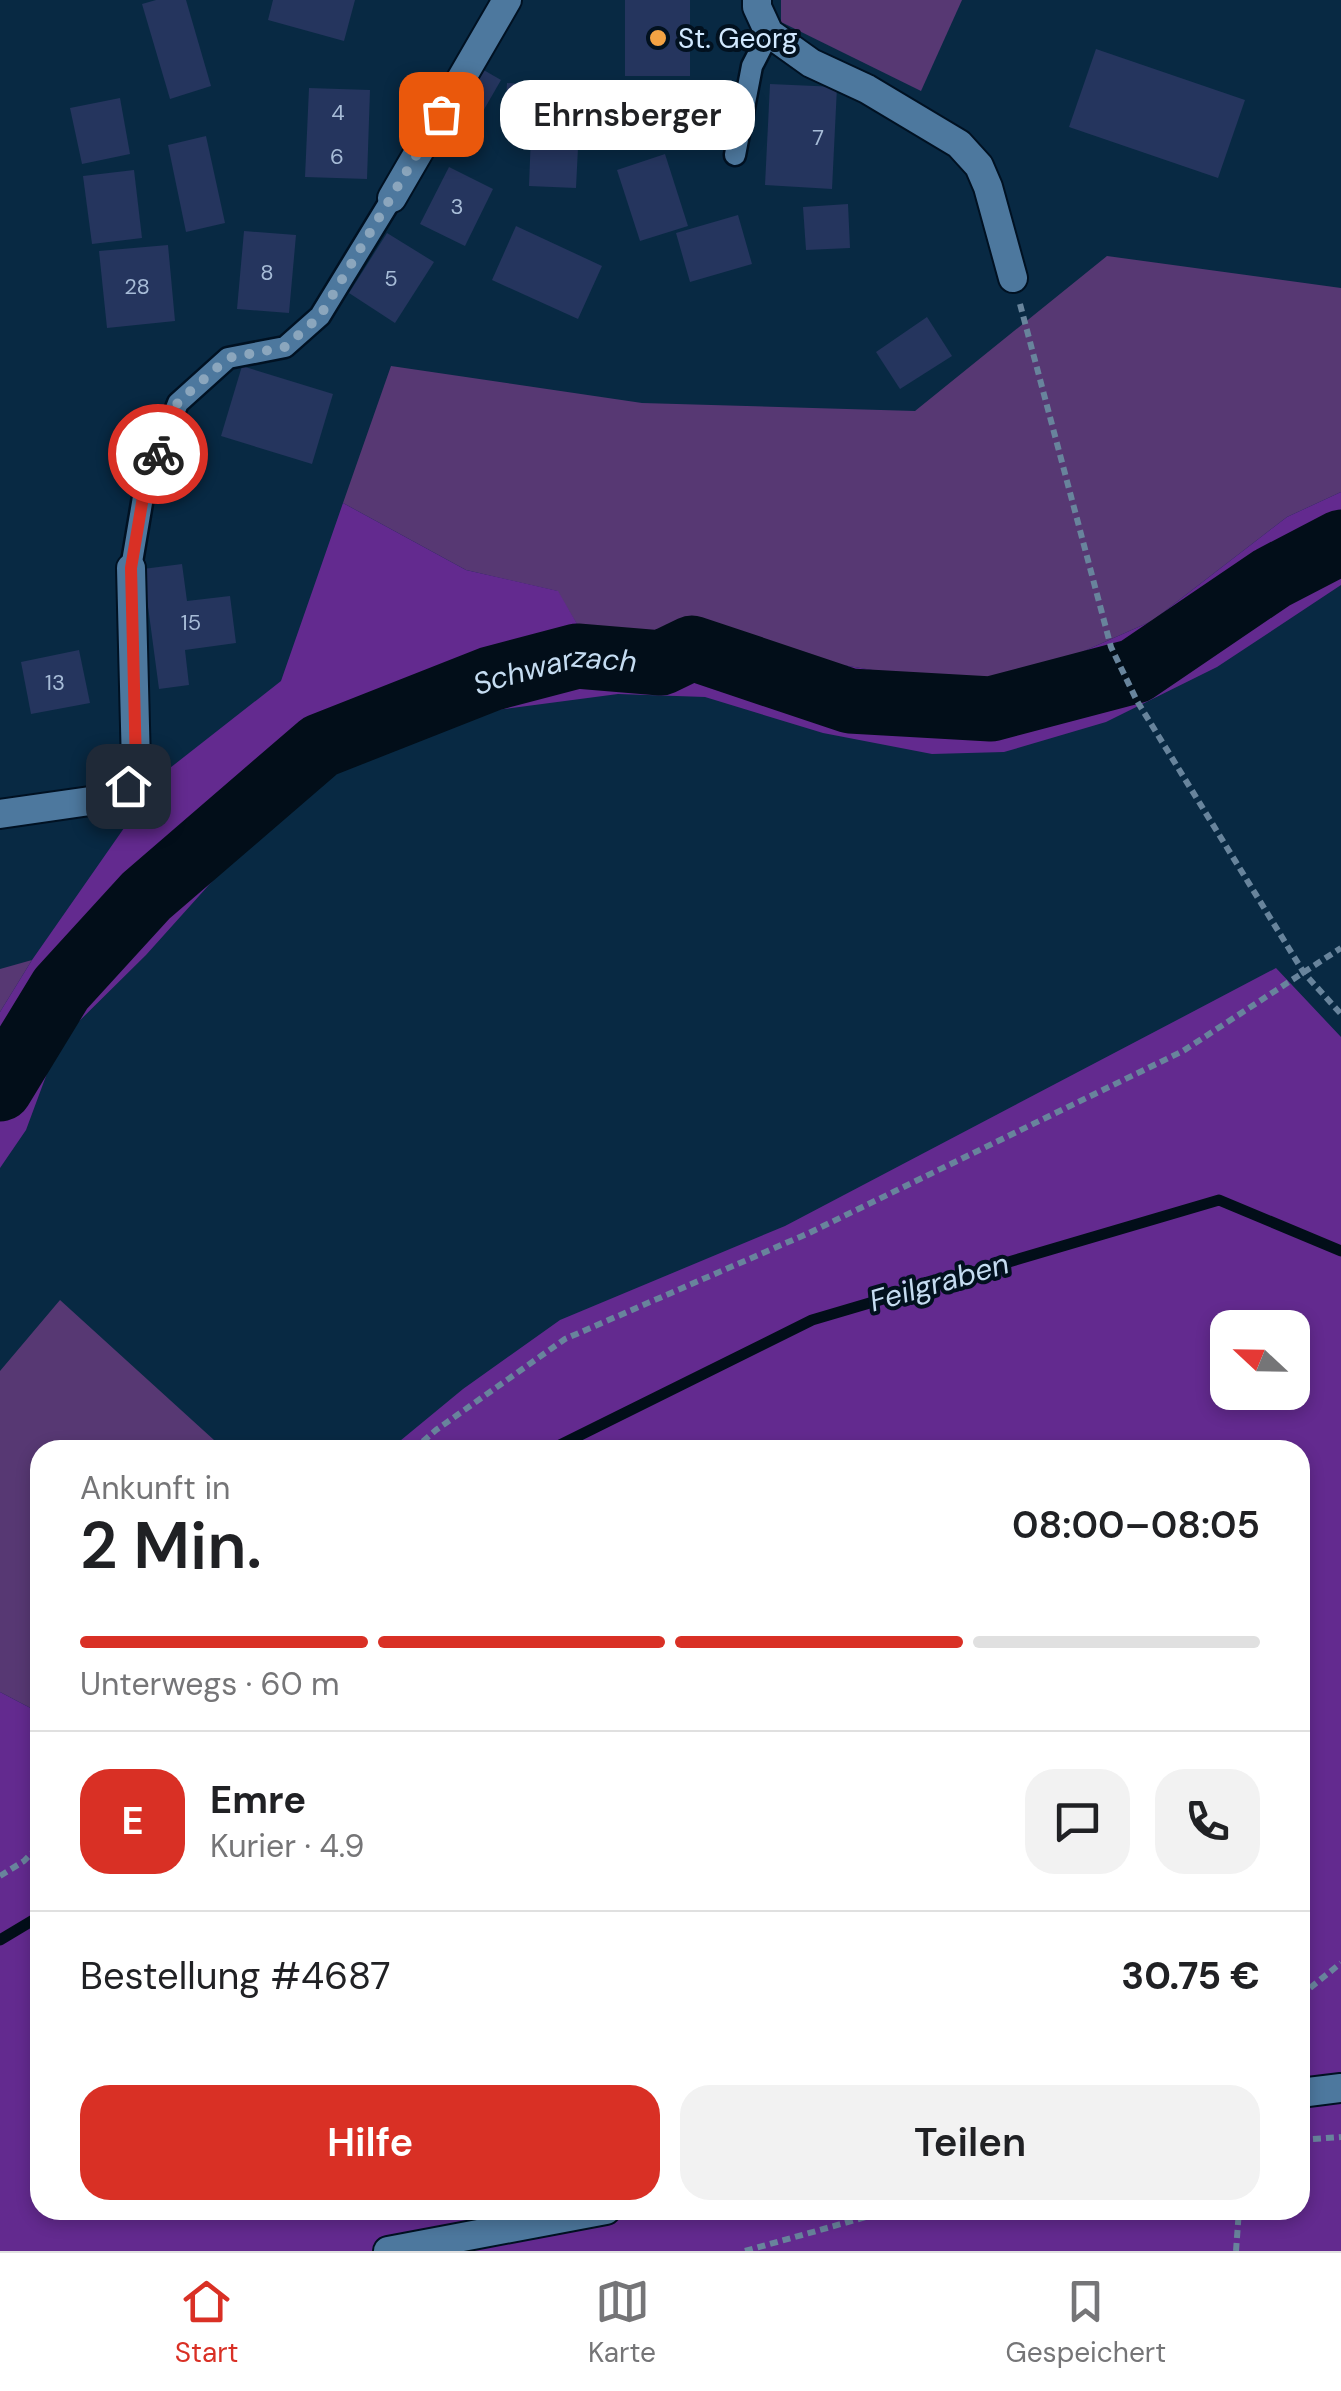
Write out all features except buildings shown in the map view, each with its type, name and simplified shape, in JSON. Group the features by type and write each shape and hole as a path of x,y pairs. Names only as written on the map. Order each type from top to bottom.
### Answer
{"street":[{"path":"392,198 507,0"},
{"path":"757,0 769,33 810,63 868,89 959,144 980,166 1013,278"},
{"path":"0,814 98,800 128,786 136,765 131,568"},
{"path":"1310,2092 1341,2088"},
{"path":"388,2251 553,2220"}],"lane":[{"path":"735,155 752,66 769,33"},
{"path":"131,568 144,491 178,402 228,358 285,347 320,316 392,198"}],"path":[{"path":"1013,278 1111,647 1137,701 1304,973 1341,1014"},
{"path":"424,1440 564,1339 810,1233 1050,1118 1183,1051 1341,948"},
{"path":"0,1876 30,1856"},
{"path":"1310,1988 1341,1963"},
{"path":"1310,2139 1341,2136"},
{"path":"745,2251 856,2220"},
{"path":"1236,2251 1238,2220"}],"shaded area":[{"path":"781,0 962,0 921,91 781,22"},
{"path":"1107,256 1341,288 1341,492 1287,517 1152,621 1030,675 951,683 710,643 584,636 557,591 466,570 343,503 391,366 642,403 915,411"},
{"path":"1341,492 1341,585 1217,667 1106,722 1004,752 932,754 823,733 705,697 618,694 482,712 379,742 278,808 146,955 59,1041 26,1130 0,1168 0,1012 161,775 281,681 343,503 466,570 558,591 584,636 710,643 951,683 1030,675 1152,621 1287,517"},
{"path":"32,960 0,1012 0,969"},
{"path":"1276,968 1341,1037 1341,2251 0,2251 0,1692 30,1708 30,2220 1310,2220 1310,1440 401,1440 463,1389 560,1320 785,1226"},
{"path":"60,1300 214,1440 30,1440 30,1708 0,1692 0,1371"}],"waterway":[{"name":"Schwarzach","path":"0,1089 61,989 146,896 320,746 490,679 577,656 661,663 692,648 850,701 991,709 1135,671 1272,578 1341,542"},
{"name":"Feilgraben","path":"570,1440 812,1320 1219,1200 1341,1251"},
{"name":"Feilgraben","path":"0,1940 30,1922"}],"way so far":[{"path":"158,454 178,402 228,358 285,347 320,316 441,114"}],"place":[{"name":"St. Georg","path":"658,38"},
{"name":"Ehrnsberger","path":"441,114"}],"route":[{"path":"128,786 136,765 131,568 144,491 158,454"}]}
